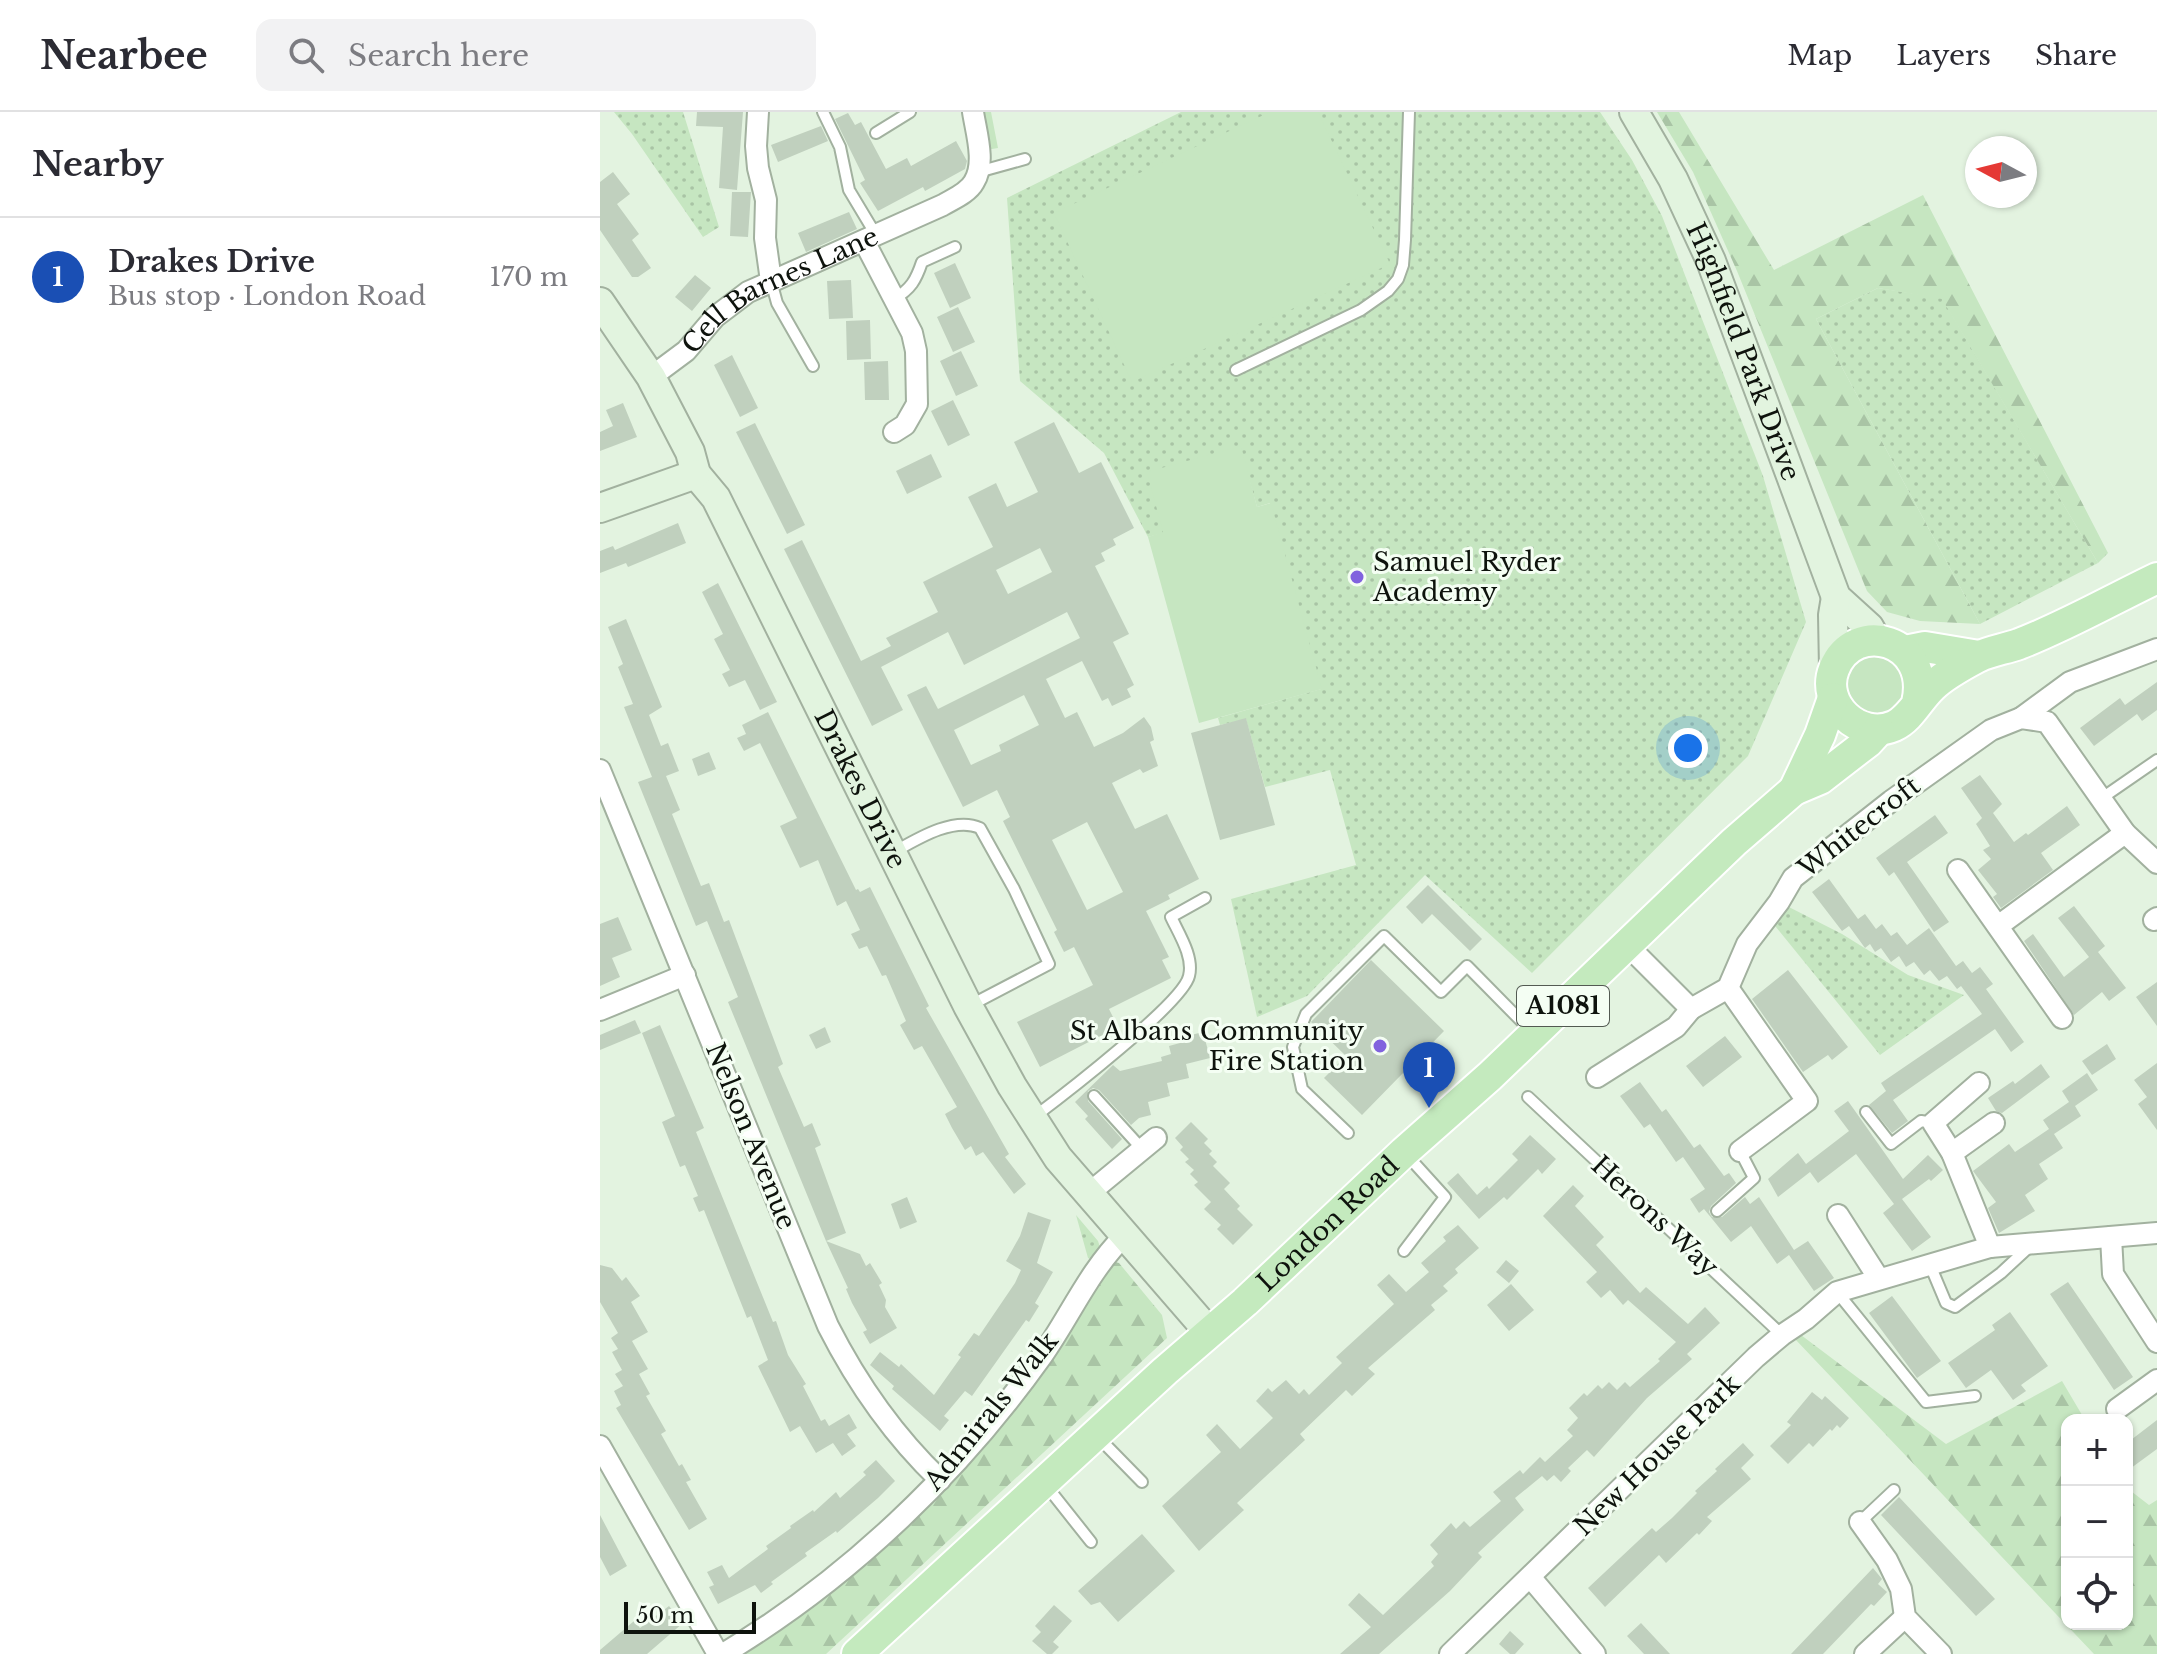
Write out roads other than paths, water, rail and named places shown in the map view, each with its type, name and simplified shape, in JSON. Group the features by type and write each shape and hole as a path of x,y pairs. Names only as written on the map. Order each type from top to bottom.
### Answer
{"main road":[{"name":"London Road","path":"857,1654 1263,1285 1794,790 1820,779 1879,730 1894,726 1907,717 1935,684 1979,656 2019,644 2157,578"},
{"name":"London Road","path":"1794,790 1820,735 1834,683 1849,649 1863,642 1925,647 1979,656"},
{"path":"1891,646 1914,662 1920,688 1917,703"},
{"path":"1834,683 1845,718 1860,727 1879,730"}],"street":[{"path":"758,112 756,146 766,200 765,238 771,281"},
{"path":"973,112 979,154 978,172"},
{"name":"Highfield Park Drive","path":"1634,112 1673,179 1711,261 1836,597 1891,646"},
{"name":"Cell Barnes Lane","path":"651,377 686,351 715,317 748,292 919,216 967,190 974,184 978,172"},
{"path":"870,238 894,299 912,333 916,351 917,404 905,425 894,432"},
{"name":"Drakes Drive","path":"600,302 651,377 690,452 696,474 716,498 968,1006 1033,1118 1058,1158 1209,1332"},
{"path":"600,508 696,474"},
{"name":"Highfield Park Drive","path":"1834,683 1833,615 1836,597"},
{"path":"2021,718 2070,682 2157,649"},
{"path":"2021,718 2047,722 2125,833 2157,863"},
{"name":"Whitecroft","path":"1728,988 1747,944 1793,878 1891,801 1991,730 2021,718"},
{"name":"Nelson Avenue","path":"600,770 828,1326 848,1363 894,1432 940,1480"},
{"path":"1998,926 2125,833"},
{"path":"1958,870 2062,1018"},
{"path":"1626,944 1691,1009"},
{"path":"600,1010 685,975"},
{"path":"1597,1077 1676,1027 1691,1009 1728,988 1807,1101 1740,1151"},
{"path":"1979,1083 1933,1123 1952,1153 1990,1247"},
{"path":"1952,1153 1994,1123"},
{"path":"1088,1194 1149,1144"},
{"path":"1838,1215 1879,1279"},
{"name":"New House Park","path":"1450,1654 1756,1357 1837,1292 1990,1247 2157,1233"},
{"name":"Admirals Walk","path":"720,1654 827,1582 940,1480 1041,1357 1102,1259 1124,1236"},
{"path":"2111,1237 2113,1274 2157,1342"},
{"path":"2117,1409 2157,1380"},
{"path":"600,1446 720,1654"},
{"path":"1860,1522 1887,1560 1901,1589 1905,1617 1941,1654"},
{"path":"1531,1578 1595,1654"},
{"path":"1865,1654 1905,1617"}],"lane":[{"path":"823,112 840,147 849,190 870,238"},
{"path":"876,133 910,112"},
{"path":"1236,370 1361,310 1388,291 1398,279 1403,265 1405,240 1409,112"},
{"path":"978,172 1025,159"},
{"path":"894,299 908,291 916,280 922,262 955,247"},
{"path":"771,281 777,303 813,366"},
{"path":"2102,798 2157,760"},
{"path":"893,853 942,829 970,823 980,828 1020,902 1049,964 968,1006"},
{"path":"1033,1118 1104,1062 1180,994 1190,975 1189,964 1171,917 1205,898"},
{"path":"1348,1133 1302,1089 1293,1047 1306,1014 1384,936 1441,992 1467,966 1534,1034"},
{"path":"1094,1096 1149,1144"},
{"name":"Herons Way","path":"1528,1097 1782,1335"},
{"path":"1866,1112 1891,1144 1921,1121 1933,1123"},
{"path":"1717,1211 1754,1178 1740,1151"},
{"path":"1404,1152 1445,1197 1404,1251"},
{"path":"1930,1265 1946,1303 1955,1307 2001,1273 2033,1243"},
{"path":"1837,1292 1926,1402 1975,1396"},
{"path":"1096,1435 1142,1482"},
{"path":"1044,1482 1091,1542"},
{"path":"1860,1522 1894,1490"}],"place":[{"name":"Samuel Ryder Academy","path":"1357,577"},
{"name":"St Albans Community Fire Station","path":"1380,1046"},
{"name":"Drakes Drive","path":"1429,1108"}]}
